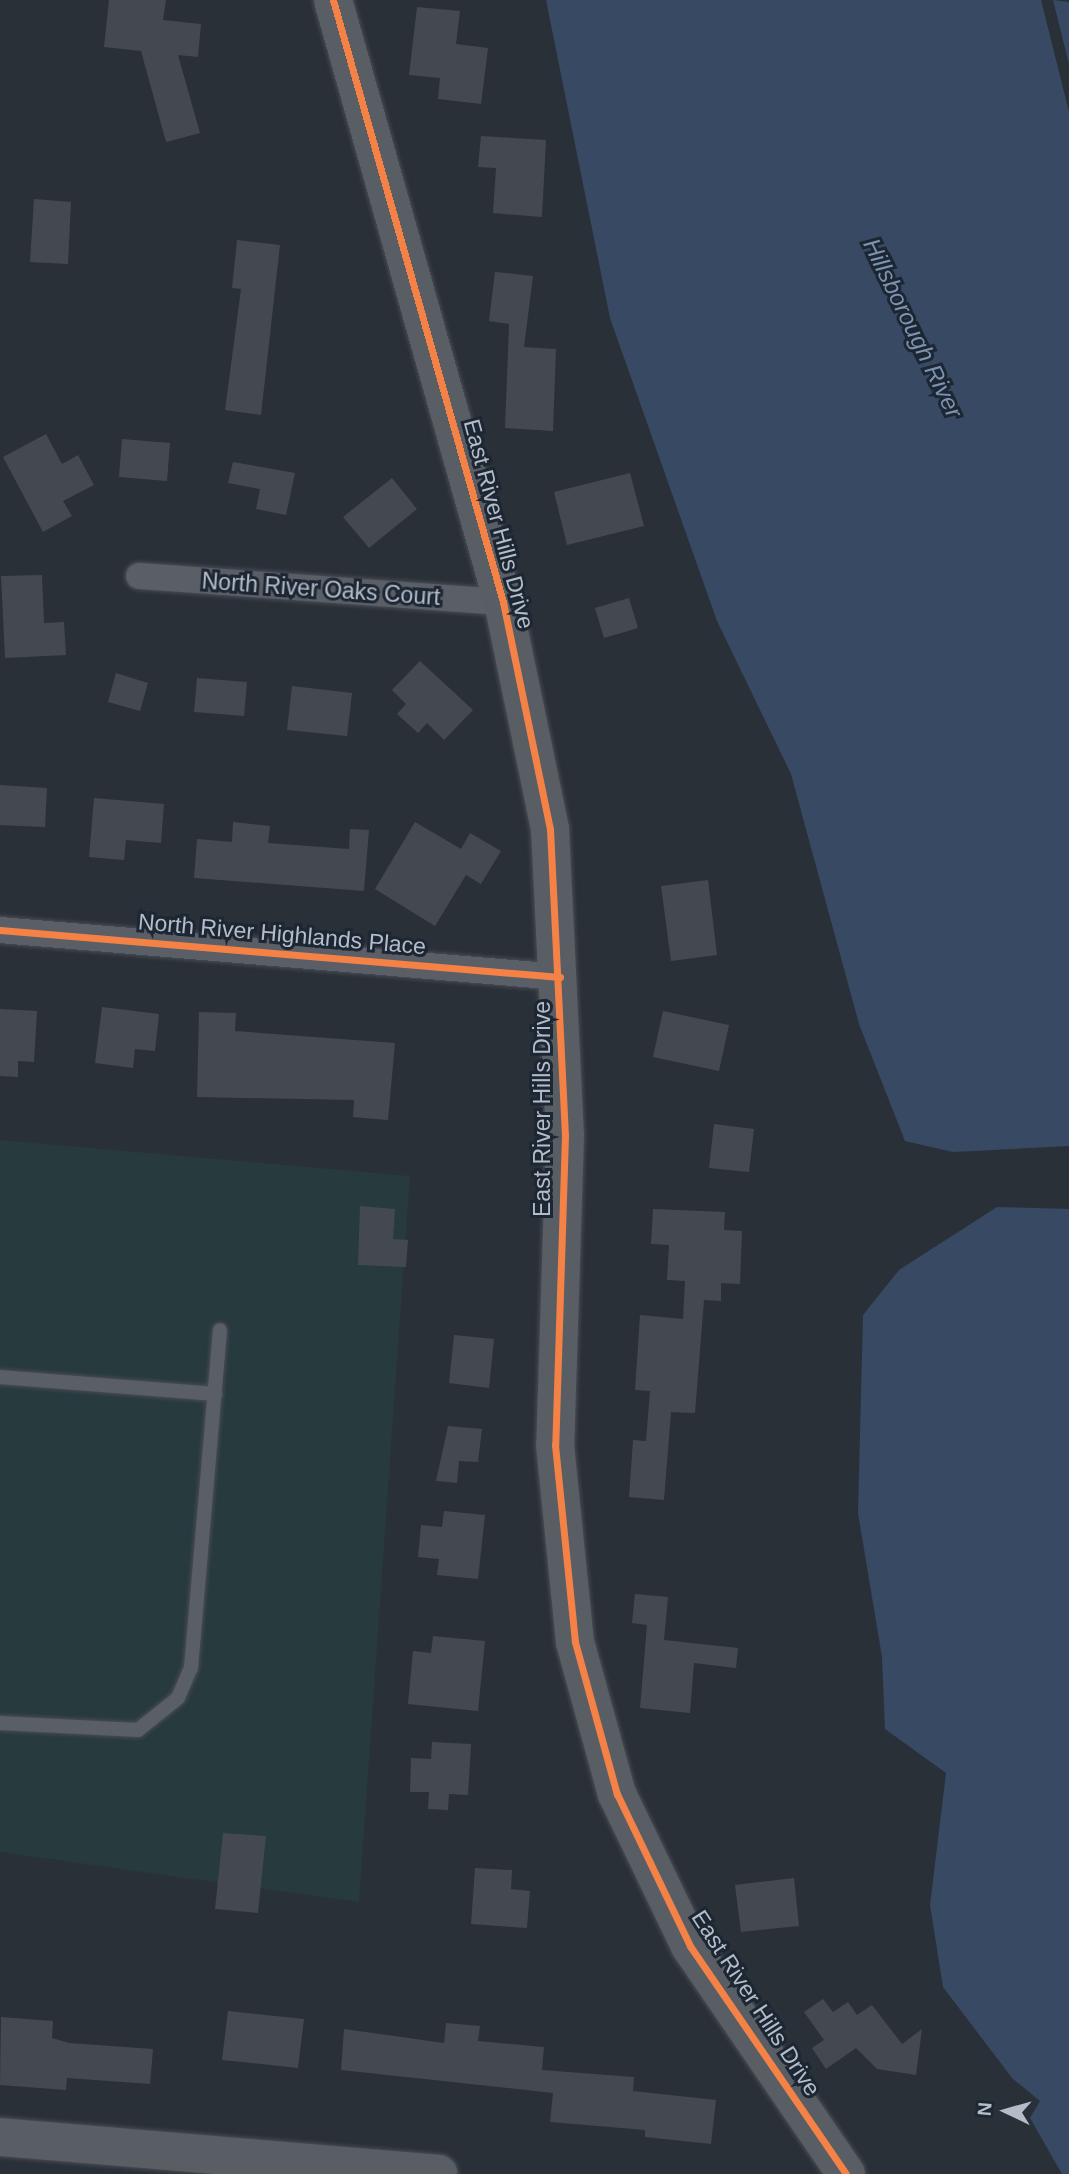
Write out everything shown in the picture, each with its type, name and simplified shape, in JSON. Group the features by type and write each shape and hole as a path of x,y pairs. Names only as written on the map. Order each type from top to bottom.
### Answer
{"street":[{"name":"East River Hills Drive","path":"332,0 503,602 551,829 560,977 565,1135 555,1445 575,1642 617,1794 690,1946 846,2174"},
{"name":"North River Oaks Court","path":"139,576 503,602"},
{"name":"North River Highlands Place","path":"0,930 560,977"},
{"path":"0,2137 272,2168 438,2174"}],"lane":[{"path":"0,1723 138,1730 178,1698 191,1668 220,1330"},
{"path":"0,1377 215,1394"}],"green space":[{"path":"0,1140 410,1176 359,1902 0,1852"}],"water":[{"name":"Hillsborough River","path":"546,0 1041,0 1069,112 1069,1146 953,1152 905,1141 859,1024 791,774 717,621 610,318"},
{"path":"1053,0 1069,2 1069,64"},
{"path":"997,1207 1069,1209 1069,2174 1062,2174 1030,2118 1040,2101 1012,2078 943,1987 930,1905 946,1773 885,1729 882,1657 858,1513 863,1315 899,1270"}],"building":[{"path":"109,0 166,0 163,20 201,24 198,57 178,55 200,133 166,142 141,51 104,47"},
{"path":"417,7 460,11 456,44 488,48 481,104 438,99 440,78 409,75"},
{"path":"481,136 546,140 542,217 493,213 496,168 478,167"},
{"path":"34,199 71,202 68,264 30,262"},
{"path":"237,240 280,245 261,415 225,410 241,289 232,288"},
{"path":"495,272 533,276 524,347 556,349 553,431 505,428 509,324 489,321"},
{"path":"46,434 62,464 78,455 94,485 63,501 72,516 43,532 3,457"},
{"path":"122,439 170,443 167,481 119,477"},
{"path":"233,462 295,473 286,515 256,509 260,489 228,483"},
{"path":"630,473 644,526 567,545 554,492"},
{"path":"392,478 417,509 369,548 343,517"},
{"path":"42,575 44,623 64,622 66,655 5,658 1,576"},
{"path":"629,598 638,628 604,638 595,608"},
{"path":"420,661 473,710 444,740 427,723 418,733 397,714 406,704 392,690"},
{"path":"116,673 148,683 140,711 108,702"},
{"path":"197,678 247,682 244,716 194,712"},
{"path":"292,686 352,693 347,736 287,730"},
{"path":"0,785 47,788 45,827 0,825"},
{"path":"94,798 164,804 161,843 126,840 124,860 89,857"},
{"path":"233,822 270,826 268,843 349,849 350,829 369,830 364,891 194,878 197,839 232,842"},
{"path":"415,822 461,849 470,833 501,851 481,884 466,875 435,926 375,889"},
{"path":"708,880 717,955 671,961 661,886"},
{"path":"102,1007 159,1014 155,1051 135,1049 133,1068 95,1063"},
{"path":"0,1009 37,1011 34,1062 18,1061 18,1077 0,1076"},
{"path":"663,1011 729,1025 719,1071 653,1057"},
{"path":"199,1012 236,1013 235,1031 395,1043 388,1120 353,1117 354,1100 197,1097"},
{"path":"714,1124 754,1129 749,1172 709,1168"},
{"path":"360,1206 395,1209 393,1239 408,1240 406,1267 358,1265"},
{"path":"653,1209 725,1212 724,1230 742,1231 740,1284 721,1283 721,1301 704,1300 695,1413 671,1412 664,1500 629,1497 633,1440 646,1441 650,1391 635,1390 640,1315 683,1319 685,1281 667,1280 669,1245 651,1244"},
{"path":"454,1335 494,1339 489,1388 449,1383"},
{"path":"448,1426 482,1429 478,1462 459,1461 457,1483 436,1481"},
{"path":"444,1511 485,1515 478,1579 437,1575 439,1559 418,1557 421,1525 442,1527"},
{"path":"635,1594 668,1597 664,1640 738,1648 736,1668 694,1663 690,1713 640,1708 647,1625 632,1623"},
{"path":"433,1636 485,1641 478,1711 408,1704 413,1651 431,1653"},
{"path":"432,1742 471,1744 468,1795 449,1794 448,1810 428,1809 429,1792 410,1792 411,1758 431,1759"},
{"path":"223,1833 266,1836 258,1913 215,1909"},
{"path":"475,1868 512,1870 511,1889 530,1891 527,1928 471,1924"},
{"path":"794,1878 799,1926 741,1932 735,1885"},
{"path":"823,1999 833,2012 848,2002 857,2015 872,2005 902,2044 922,2029 916,2075 877,2069 856,2048 826,2069 812,2048 824,2040 804,2012"},
{"path":"228,2011 304,2019 298,2068 222,2060"},
{"path":"1,2017 53,2021 52,2038 69,2043 153,2049 150,2084 67,2078 66,2090 0,2085"},
{"path":"446,2023 480,2026 478,2041 544,2047 542,2070 634,2077 633,2091 716,2100 711,2144 645,2137 645,2130 550,2122 553,2093 341,2070 344,2029 444,2043"}],"cycle path":[{"path":"333,0 503,602 550,829 565,1135 555,1445 575,1642 617,1794 690,1946 846,2174"},
{"path":"0,930 560,977"}]}
